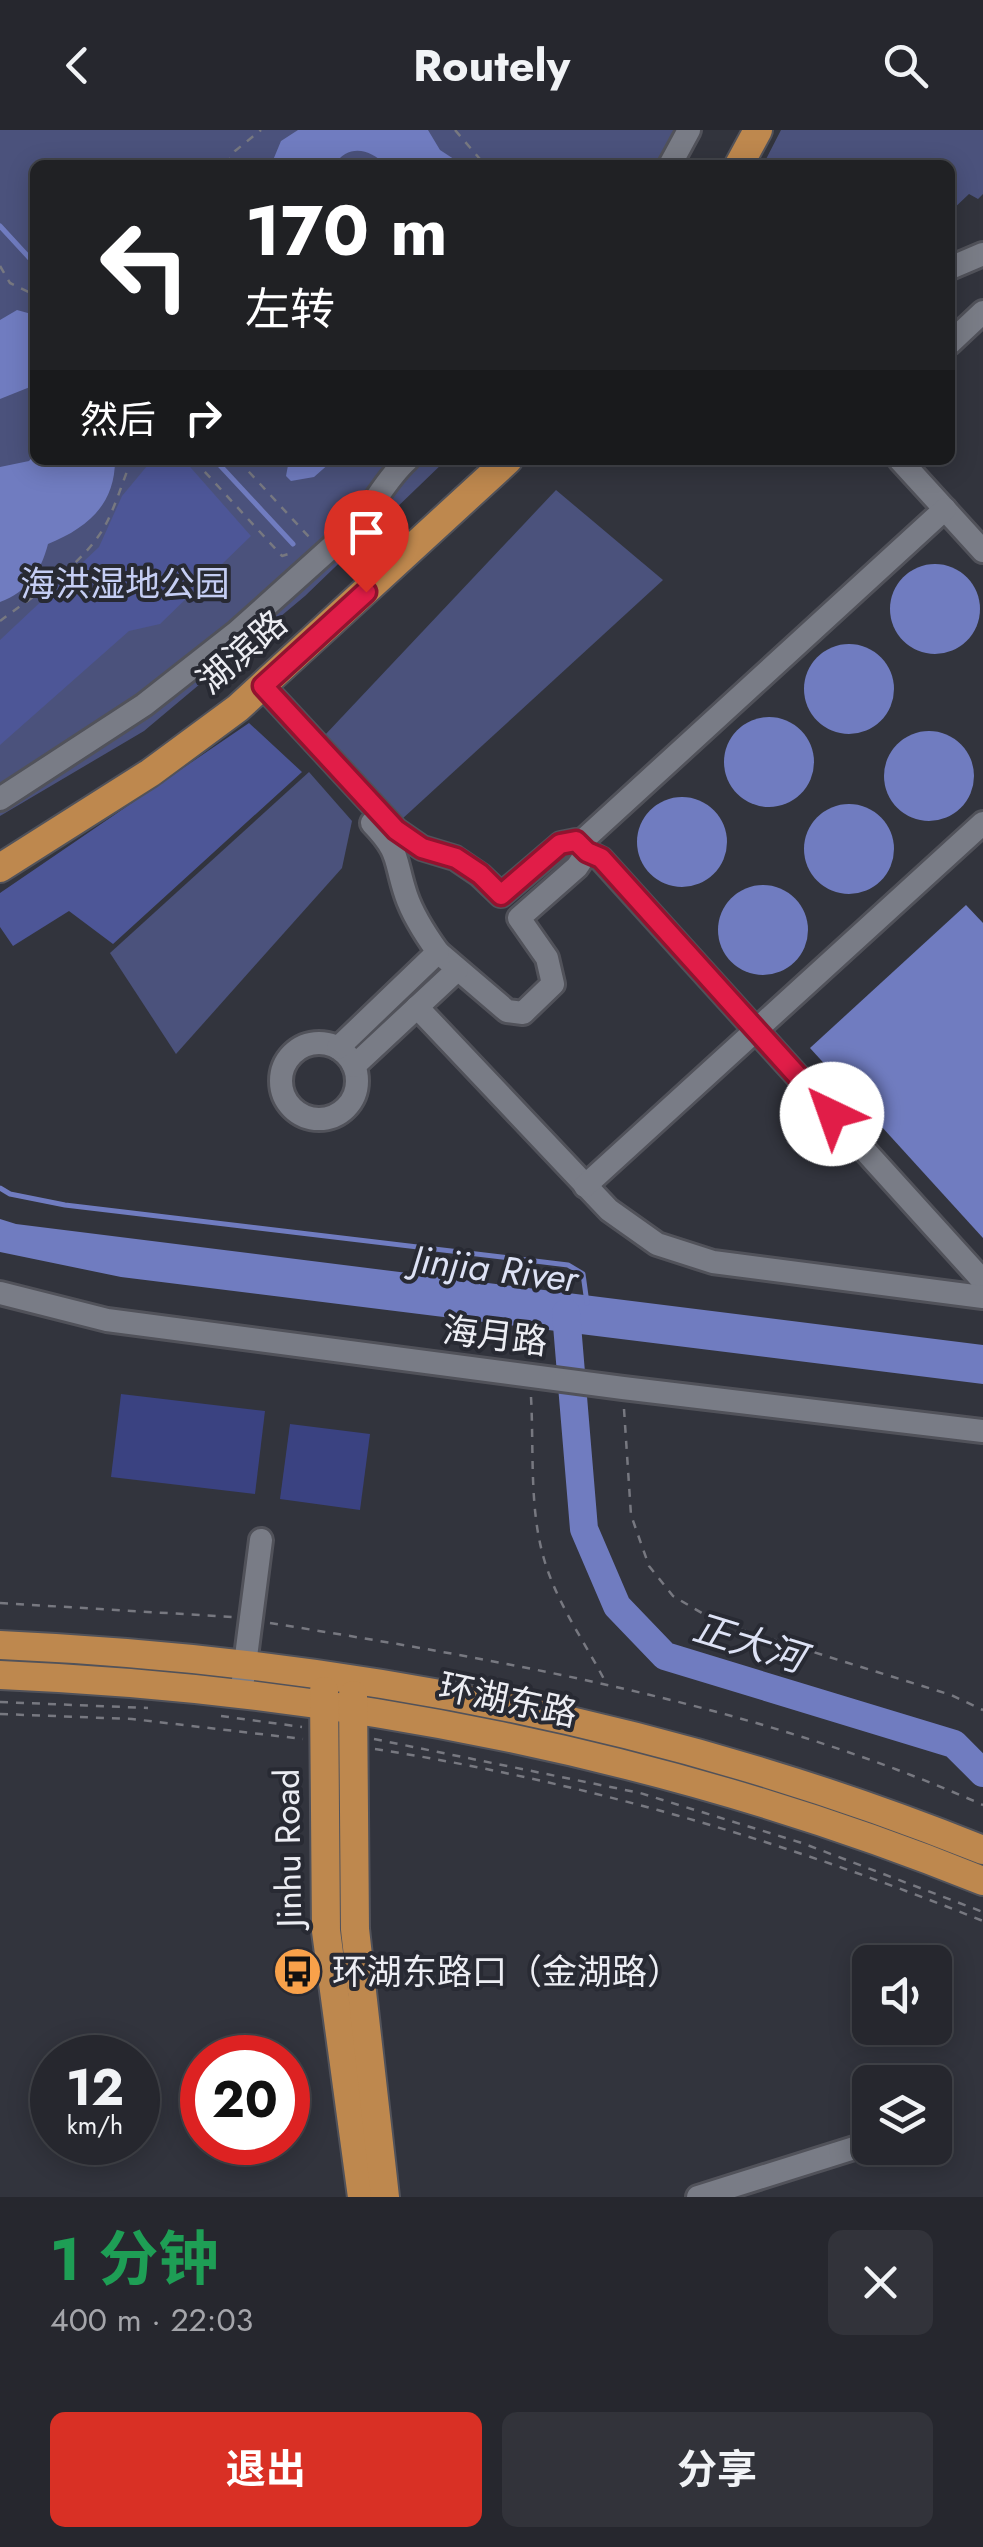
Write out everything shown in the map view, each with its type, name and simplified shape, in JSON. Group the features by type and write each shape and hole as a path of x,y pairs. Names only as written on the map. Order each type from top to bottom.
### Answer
{"main road":[{"path":"725,160 740,130"},
{"path":"742,160 758,130"},
{"name":"湖滨路","path":"0,845 166,742 254,674 479,465"},
{"name":"湖滨路","path":"0,868 150,773 258,691 503,465"},
{"name":"环湖东路","path":"0,1644 118,1650 244,1663 442,1692 629,1734 809,1786 983,1850"},
{"name":"环湖东路","path":"0,1675 120,1680 241,1692 323,1725 353,1730 444,1724 626,1764 804,1816 983,1881"},
{"name":"Jinhu Road","path":"338,1677 323,1725 326,1930 362,2197"},
{"name":"Jinhu Road","path":"338,1677 353,1730 355,1928 385,2197"}],"street":[{"path":"673,160 689,130"},
{"path":"955,266 983,254"},
{"path":"955,338 983,312"},
{"path":"0,798 144,705 237,632 320,549 369,512 387,480 401,465"},
{"path":"905,465 983,551"},
{"path":"519,918 576,867 583,848 945,509"},
{"path":"258,691 396,830 422,848 456,858 501,895 547,958 553,984 522,1013 507,1010 438,952 420,927 406,894 400,862 388,839 258,691"},
{"path":"585,1186 983,823"},
{"path":"501,895 560,844 576,841 601,858 983,1281"},
{"path":"338,1048 438,952"},
{"path":"354,1066 457,970"},
{"path":"417,1007 585,1186 633,1229 657,1244 682,1255 732,1264 983,1297"},
{"path":"313,1044 338,1048 354,1066 356,1090 351,1102 332,1117 308,1118 288,1103 281,1079 291,1056 313,1044"},
{"name":"海月路","path":"0,1293 195,1341 341,1360 530,1376 983,1431"},
{"path":"241,1692 261,1540"},
{"path":"698,2197 852,2149"}],"path":[{"path":"229,160 260,130"},
{"path":"455,130 480,160"},
{"path":"0,266 10,283 30,293"},
{"path":"0,621 56,579 94,542 132,465"},
{"path":"199,465 282,556 320,549"},
{"path":"243,465 320,549"},
{"path":"530,1376 537,1527 544,1560 560,1599 606,1684"},
{"path":"624,1388 631,1516 649,1566 673,1596 716,1622 951,1696 983,1710"},
{"path":"0,1603 250,1620 502,1661 748,1719 927,1780 983,1805"},
{"path":"0,1702 152,1708"},
{"path":"0,1714 323,1725"},
{"path":"209,1714 323,1725"},
{"path":"353,1730 656,1798 802,1843 983,1912"},
{"path":"353,1730 638,1802 799,1852 983,1922"}],"green space":[{"name":"海洪湿地公园","path":"0,130 702,130 685,160 30,160 30,465 441,465 305,596 144,731 0,816"},
{"path":"781,130 983,130 983,194 978,199 969,194 955,207 955,160 766,160"},
{"path":"148,465 188,465 251,536 160,624 129,631 0,745 0,640 99,547 122,496"},
{"path":"556,490 663,580 401,820 325,735"},
{"path":"249,723 302,772 113,944 69,911 13,946 0,927 0,893"},
{"path":"309,772 352,821 342,868 176,1054 110,953"}],"shaded area":[{"path":"298,130 428,130 440,150 455,160 380,160 366,152 353,151 338,160 273,160 281,141"},
{"path":"17,310 30,314 30,387 0,399 0,320"},
{"path":"29,461 30,465 115,465 114,476 96,513 48,544 32,579 18,593 0,602 0,467"},
{"path":"288,465 328,465 314,477 291,481 286,476"},
{"path":"935,564 952,567 967,577 977,592 977,626 967,641 952,651 935,654 918,651 903,641 893,626 890,609 893,592 903,577 918,567"},
{"path":"849,644 866,647 881,657 891,672 891,706 881,721 866,731 849,734 832,731 817,721 807,706 804,689 807,672 817,657 832,647"},
{"path":"769,717 786,720 801,730 811,745 811,779 801,794 786,804 769,807 752,804 737,794 727,779 724,762 727,745 737,730 752,720"},
{"path":"929,731 946,734 961,744 971,759 971,793 961,808 946,818 929,821 912,818 897,808 887,793 884,776 887,759 897,744 912,734"},
{"path":"682,797 699,800 714,810 724,825 724,859 714,874 699,884 682,887 665,884 650,874 640,859 637,842 640,825 650,810 665,800"},
{"path":"849,804 866,807 881,817 891,832 891,866 881,881 866,891 849,894 832,891 817,881 807,866 804,849 807,832 817,817 832,807"},
{"path":"763,885 780,888 795,898 805,913 805,947 795,962 780,972 763,975 746,972 731,962 721,947 718,930 721,913 731,898 746,888"},
{"path":"966,905 983,923 983,1238 810,1048"},
{"path":"0,1219 983,1345 983,1384 121,1277 0,1252"}],"building":[{"path":"121,1394 265,1411 255,1494 111,1477"},
{"path":"290,1424 370,1434 360,1510 280,1499"}],"waterway":[{"path":"0,226 30,259"},
{"path":"220,465 293,544"},
{"name":"Jinjia River","path":"0,1188 10,1194 65,1205 568,1265 583,1274 587,1303"},
{"name":"正大河","path":"566,1313 584,1529 617,1606 665,1656 954,1744 983,1773"}],"place":[{"name":"环湖东路口（金湖路）","path":"297,1972"}],"route":[{"path":"366,592 263,686 396,830 422,848 456,858 501,895 560,844 576,841 601,858 832,1114"}]}
